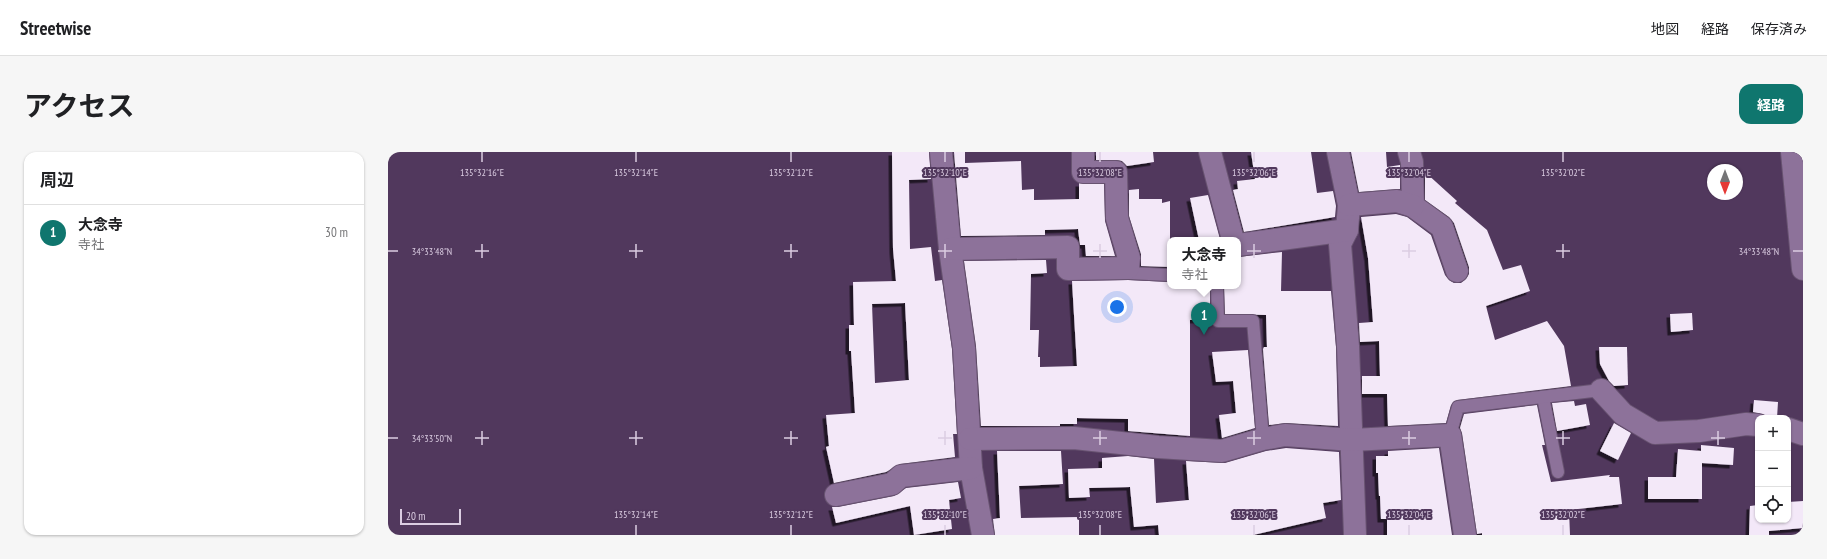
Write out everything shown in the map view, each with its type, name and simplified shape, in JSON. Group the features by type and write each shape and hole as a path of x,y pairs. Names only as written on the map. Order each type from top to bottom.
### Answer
{"street":[{"path":"941,152 950,250 964,348 971,468 983,535"},
{"path":"950,250 1068,247 1068,269 1128,268 1129,258 1118,218 1116,172 1083,172 1083,152"},
{"path":"1210,152 1232,237"},
{"path":"1338,152 1349,205 1347,230 1340,244 1348,346 1355,535"},
{"path":"1409,152 1412,162 1413,206"},
{"path":"1792,152 1803,269"},
{"path":"1349,205 1397,201 1413,206 1442,227 1457,271"},
{"path":"1241,245 1347,230"},
{"path":"1601,390 1623,414 1655,433 1699,431 1746,424 1755,425"},
{"path":"1791,430 1803,434"},
{"path":"970,440 1074,438 1158,447 1222,451 1263,439 1285,435 1352,440 1450,435 1465,535"},
{"path":"836,495 892,484 901,476 971,468"}],"lane":[{"path":"1128,268 1129,273 1167,275"},
{"path":"1217,289 1218,321 1254,321 1263,439"},
{"path":"1450,435 1458,407 1601,390"},
{"path":"1542,397 1558,472"}],"building":[{"path":"892,152 929,152 931,179 909,180 910,249 931,247 935,281 942,280 952,349 957,434 953,434 955,457 900,464 886,472 834,483 826,447 829,446 826,415 855,413 851,351 849,351 849,325 854,325 853,282 896,281 893,249","holes":["905,303 909,380 875,383 872,304"]},
{"path":"954,152 965,152 965,163 1021,161 1022,190 1034,189 1034,200 1079,199 1079,183 1104,184 1105,221 1115,256 1086,256 1085,245 1080,245 1078,229 1045,230 1045,235 961,236"},
{"path":"1096,152 1153,152 1154,162 1127,166 1122,161 1096,160"},
{"path":"1251,152 1311,152 1317,193 1333,191 1336,206 1335,217 1244,232 1233,190 1238,189 1237,181 1255,179"},
{"path":"1351,152 1386,152 1387,167 1400,165 1400,189 1359,192"},
{"path":"1425,172 1457,201 1455,203 1487,230 1503,270 1521,265 1530,291 1486,306 1495,340 1547,321 1564,346 1571,386 1457,400 1451,405 1446,423 1388,426 1387,394 1362,394 1362,376 1380,376 1379,341 1360,342 1359,323 1373,322 1368,258 1361,217 1396,214 1407,217 1431,235 1445,275 1449,280 1454,283 1461,283 1469,274 1469,267 1454,223 1449,217 1425,200"},
{"path":"1139,189 1139,199 1162,199 1162,203 1170,201 1170,237 1167,237 1167,267 1141,266 1141,254 1129,216 1129,190"},
{"path":"1208,195 1219,237 1198,237 1190,198"},
{"path":"1282,252 1281,291 1331,291 1336,347 1338,426 1286,423 1269,425 1263,349 1264,347 1267,347 1266,315 1225,314 1224,289 1241,289 1241,257"},
{"path":"1046,260 1047,273 1031,274 1030,330 1039,330 1038,357 1040,357 1040,367 1077,366 1072,281 1128,280 1167,282 1167,289 1210,289 1210,319 1190,320 1190,436 1128,431 1128,419 1077,418 1077,424 1060,424 1060,426 981,426 976,346 964,261"},
{"path":"1692,313 1693,330 1671,332 1670,314"},
{"path":"1599,347 1627,347 1628,385 1614,386 1609,381 1600,364"},
{"path":"1248,350 1255,428 1222,438 1219,415 1236,413 1233,381 1216,382 1212,352"},
{"path":"1754,400 1778,402 1777,415 1765,415 1753,412"},
{"path":"1574,401 1575,406 1586,404 1590,425 1557,431 1552,403"},
{"path":"1537,405 1545,445 1542,445 1551,482 1610,475 1609,477 1619,477 1622,504 1569,510 1570,535 1477,534 1460,428 1464,414"},
{"path":"1614,423 1631,433 1618,460 1600,451"},
{"path":"1701,445 1734,448 1733,465 1702,463 1702,499 1648,499 1648,477 1676,477 1678,449 1701,451"},
{"path":"1286,448 1339,452 1341,500 1323,503 1326,518 1253,535 1159,535 1158,525 1134,527 1130,487 1089,488 1090,497 1069,498 1068,469 1102,468 1102,458 1128,456 1154,459 1156,503 1189,500 1186,461 1225,463 1266,451"},
{"path":"1439,448 1452,535 1387,535 1387,519 1381,519 1378,473 1376,473 1376,456 1388,456 1388,451"},
{"path":"997,451 1061,451 1063,484 1019,486 1021,518 1079,517 1079,535 995,535 993,519 1000,518"},
{"path":"958,482 961,498 949,500 952,529 914,535 910,506 836,523 832,507 894,496 906,488"},
{"path":"1803,501 1803,528 1769,531 1769,535 1749,535 1750,506 1755,505 1755,523 1791,523 1791,502"}],"place":[{"name":"大念寺","path":"1204,335"}]}
